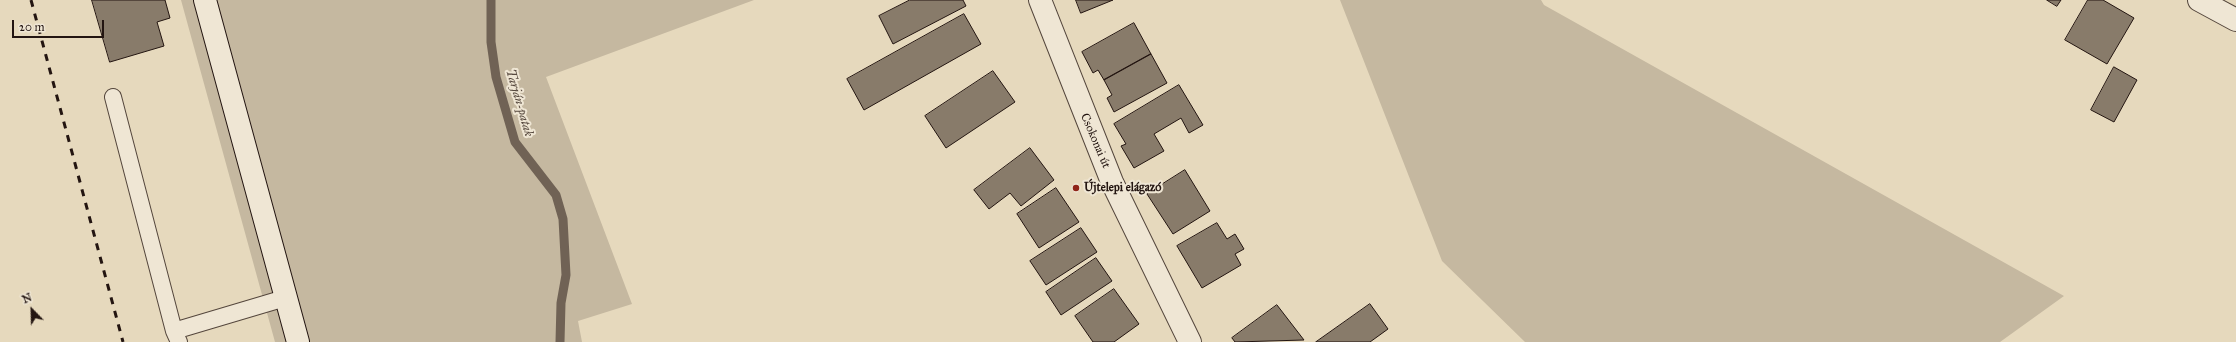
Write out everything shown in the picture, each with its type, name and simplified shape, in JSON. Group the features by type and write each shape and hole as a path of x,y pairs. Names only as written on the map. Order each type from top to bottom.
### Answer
{"street":[{"path":"205,0 298,342"},
{"name":"Csokonai út","path":"1040,0 1112,182 1190,342"},
{"path":"2199,0 2236,20"}],"lane":[{"path":"113,97 176,336 285,298"}],"shaded area":[{"path":"181,0 754,0 546,77 632,304 578,321 582,342 275,342"},
{"path":"1340,0 1541,0 1544,5 2064,296 2000,342 1525,342 1442,261"}],"building":[{"path":"92,0 165,0 170,18 157,22 164,46 110,62"},
{"path":"910,0 963,0 966,6 893,44 879,16"},
{"path":"1076,0 1113,0 1081,13"},
{"path":"2047,0 2061,0 2057,6"},
{"path":"2088,0 2103,0 2134,18 2107,64 2065,40"},
{"path":"964,14 981,44 864,110 847,79"},
{"path":"1134,23 1151,54 1104,80 1098,70 1093,73 1082,52"},
{"path":"1151,54 1167,83 1114,112 1107,98 1112,95 1104,80"},
{"path":"2114,67 2137,80 2114,122 2091,110"},
{"path":"993,71 1015,102 946,148 925,116"},
{"path":"1179,85 1203,125 1189,133 1181,118 1154,134 1164,151 1134,168 1121,146 1126,144 1114,124"},
{"path":"1030,148 1054,180 1021,206 1010,193 989,209 974,190"},
{"path":"1185,170 1210,211 1173,234 1147,194"},
{"path":"1056,188 1079,222 1039,248 1017,214"},
{"path":"1217,223 1227,239 1235,234 1244,249 1235,254 1241,265 1202,288 1177,246"},
{"path":"1081,228 1097,252 1046,285 1030,261"},
{"path":"1096,258 1112,281 1061,315 1046,292"},
{"path":"1114,289 1139,324 1114,342 1093,342 1075,316"},
{"path":"1370,304 1388,329 1370,342 1316,342"},
{"path":"1277,305 1304,340 1235,342 1232,338"}],"waterway":[{"name":"Tarján-patak","path":"491,0 491,42 496,77 515,142 556,195 563,219 566,275 561,303 560,342"}],"railway":[{"path":"31,0 123,342"}],"place":[{"name":"Újtelepi elágazó","path":"1076,188"}]}
